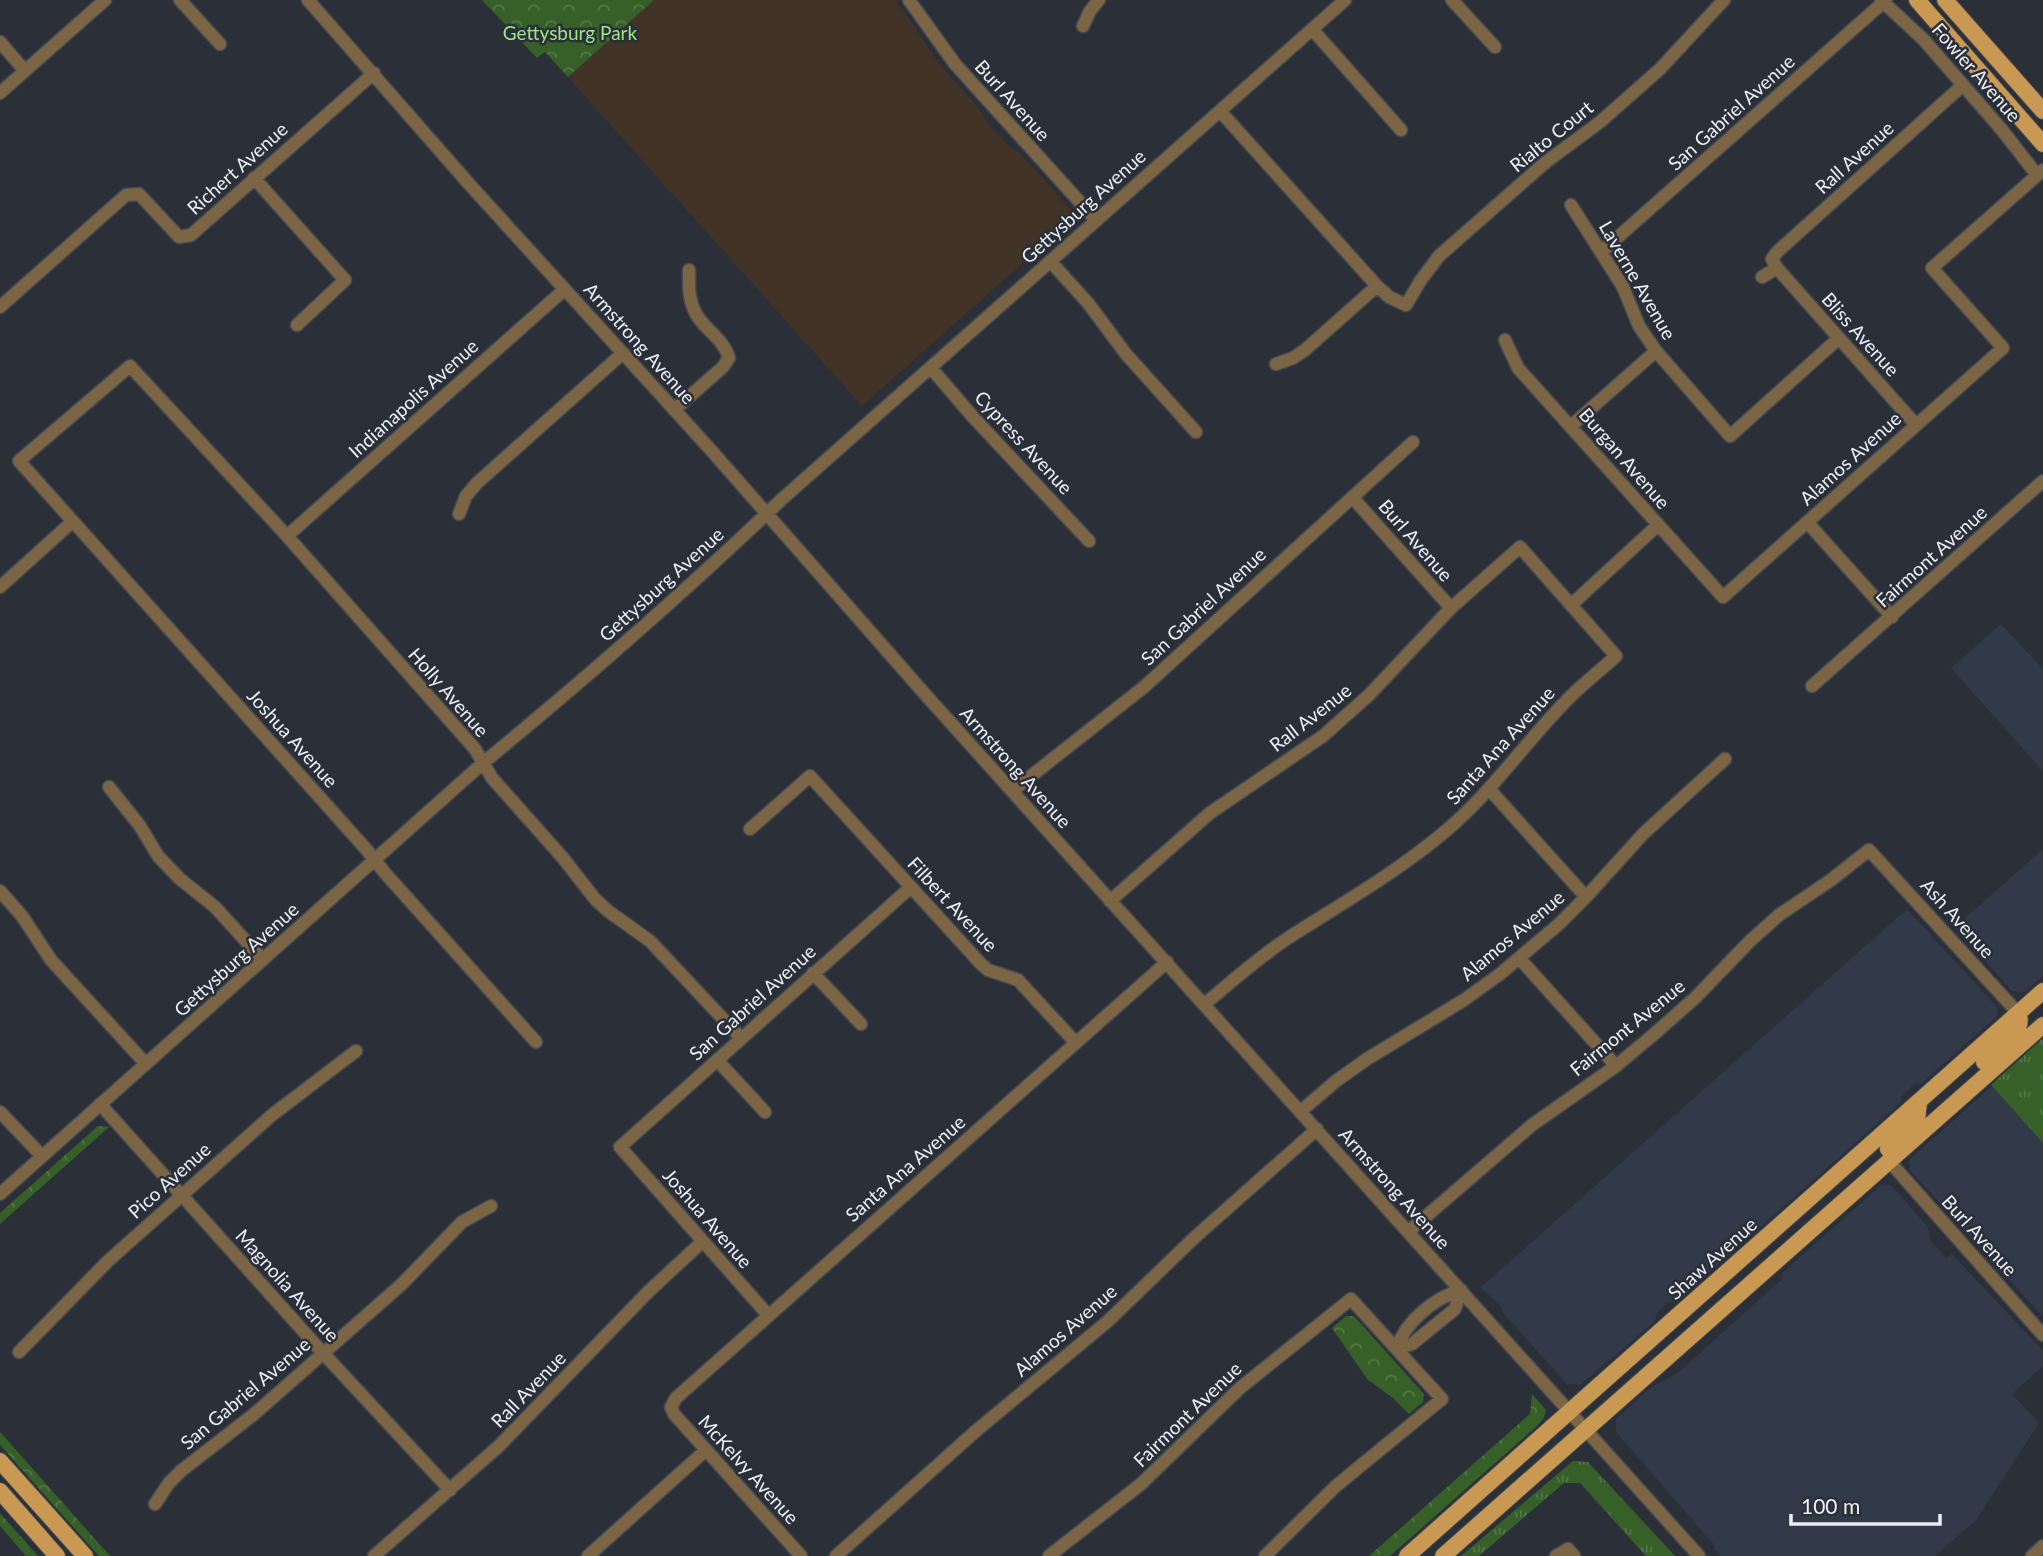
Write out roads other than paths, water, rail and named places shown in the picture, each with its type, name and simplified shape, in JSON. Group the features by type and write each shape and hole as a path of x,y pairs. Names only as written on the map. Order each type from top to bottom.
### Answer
{"main road":[{"name":"Fowler Avenue","path":"1917,0 2043,144"},
{"name":"Fowler Avenue","path":"1949,2 2043,111"},
{"name":"Shaw Avenue","path":"1407,1556 2043,991"},
{"path":"1982,1078 1983,1063 2019,1028 2018,1013"},
{"path":"1443,1556 2043,1025"},
{"path":"1889,1161 1886,1155 1888,1149 1917,1120 1919,1102"},
{"path":"0,1461 85,1556"},
{"path":"0,1491 58,1556"}],"street":[{"path":"0,93 105,0"},
{"path":"180,0 220,44"},
{"name":"Armstrong Avenue","path":"308,0 1110,901 1167,961 1699,1556"},
{"name":"Burl Avenue","path":"909,0 955,64 1096,220"},
{"path":"1083,26 1099,0"},
{"name":"Gettysburg Avenue","path":"0,1194 1345,0"},
{"path":"1452,0 1495,47"},
{"name":"Rialto Court","path":"1377,286 1389,297 1406,305 1420,280 1439,256 1546,162 1600,122 1660,69 1724,0"},
{"name":"Fowler Avenue","path":"1883,1 1924,40 2040,173"},
{"name":"San Gabriel Avenue","path":"1601,252 1883,1"},
{"path":"1933,19 1949,2"},
{"path":"1312,29 1401,130"},
{"path":"0,42 25,71"},
{"name":"Richert Avenue","path":"0,307 125,194 139,194 179,237 191,235 374,73"},
{"name":"Rall Avenue","path":"1774,263 1777,251 1963,85"},
{"path":"1220,111 1377,286 1306,350 1276,364"},
{"name":"Alamos Avenue","path":"1723,597 2003,348 1932,268 2040,173"},
{"path":"254,177 345,280 297,325"},
{"name":"Laverne Avenue","path":"1571,205 1623,287 1639,326 1656,351 1730,436 1839,338"},
{"path":"1050,261 1088,303 1126,354 1196,432"},
{"path":"1762,277 1774,263"},
{"name":"Bliss Avenue","path":"1774,263 1916,425"},
{"path":"674,410 723,367 729,358 726,347 696,315 688,294 689,270"},
{"name":"Indianapolis Avenue","path":"287,536 565,289"},
{"name":"Burgan Avenue","path":"1505,340 1518,368 1723,597"},
{"path":"1571,426 1656,351"},
{"path":"459,513 466,496 477,483 623,353"},
{"name":"Holly Avenue","path":"19,461 130,366 287,536 475,749 492,778 563,858 595,899 650,941 741,1038"},
{"name":"Cypress Avenue","path":"931,368 1089,541"},
{"name":"San Gabriel Avenue","path":"1012,791 1144,687 1413,442"},
{"name":"Joshua Avenue","path":"19,461 536,1042"},
{"name":"Fairmont Avenue","path":"1812,686 2043,481"},
{"name":"Burl Avenue","path":"1352,496 1451,608"},
{"path":"0,587 72,522"},
{"path":"1807,522 1892,617"},
{"path":"1571,605 1658,525"},
{"name":"Rall Avenue","path":"1110,901 1210,813 1323,736 1369,695 1451,608 1520,547 1571,605"},
{"name":"Santa Ana Avenue","path":"1205,1004 1287,939 1408,862 1446,832 1490,790 1569,698 1616,656 1571,605"},
{"name":"Alamos Avenue","path":"1301,1111 1356,1067 1464,1000 1520,958 1586,897 1643,834 1725,760"},
{"name":"Filbert Avenue","path":"750,829 810,776 981,964 988,970 1010,976 1025,986 1076,1043"},
{"path":"109,787 140,826 159,856 180,879 215,908 262,960"},
{"path":"1490,790 1586,897"},
{"name":"Fairmont Avenue","path":"1408,1232 1514,1139 1616,1066 1695,998 1779,915 1869,850"},
{"name":"Ash Avenue","path":"1869,850 2018,1013"},
{"name":"San Gabriel Avenue","path":"620,1147 911,887"},
{"path":"0,891 22,916 51,960 146,1064"},
{"path":"1520,958 1616,1066"},
{"name":"Santa Ana Avenue","path":"671,1407 676,1398 768,1315 1167,961"},
{"path":"813,973 861,1024"},
{"name":"Pico Avenue","path":"19,1352 108,1261 272,1115 356,1051"},
{"path":"718,1060 765,1112"},
{"name":"Magnolia Avenue","path":"100,1104 450,1490"},
{"path":"0,1112 43,1156"},
{"name":"Alamos Avenue","path":"836,1556 977,1430 1107,1322 1194,1238 1317,1129"},
{"name":"Joshua Avenue","path":"620,1147 768,1315"},
{"name":"Burl Avenue","path":"1889,1161 2043,1335"},
{"name":"San Gabriel Avenue","path":"155,1504 181,1471 253,1415 402,1284 462,1222 491,1206"},
{"name":"Rall Avenue","path":"373,1556 499,1446 648,1292 703,1241"},
{"path":"1265,1556 1336,1486 1442,1399 1397,1348 1412,1343 1455,1309 1461,1290"},
{"name":"Fairmont Avenue","path":"1049,1556 1141,1485 1240,1388 1351,1299 1397,1348"},
{"name":"McKelvy Avenue","path":"671,1407 674,1414 801,1556"},
{"path":"587,1556 706,1450"},
{"path":"2032,1556 2043,1546"},
{"path":"1556,1556 1571,1552"}],"park label":[{"name":"Gettysburg Park","path":"570,32"}]}
